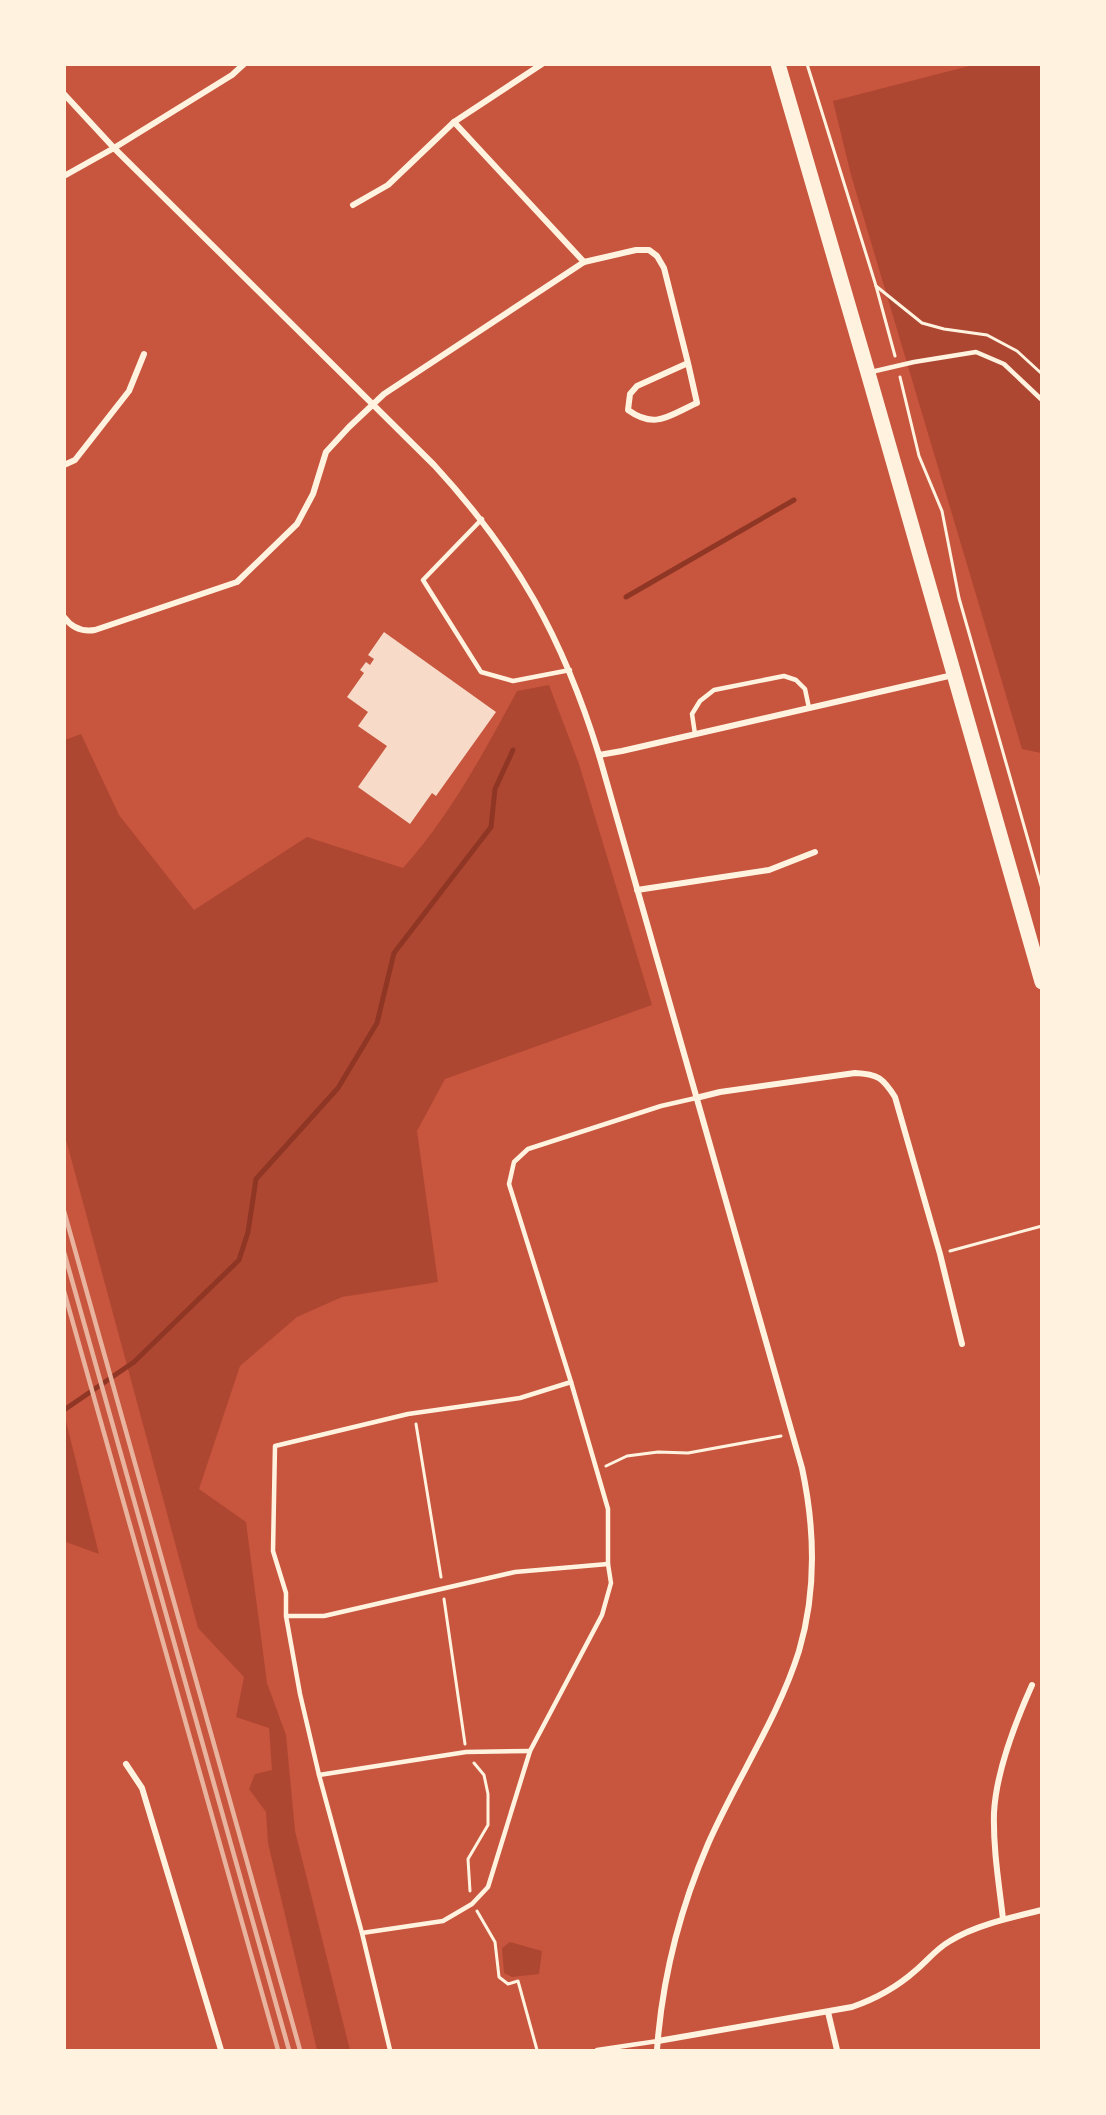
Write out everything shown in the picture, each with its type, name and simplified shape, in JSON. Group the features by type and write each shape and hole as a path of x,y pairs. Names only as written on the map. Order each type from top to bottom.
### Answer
{"main road":[{"path":"778,64 1041,982"}],"street":[{"path":"64,176 232,75 244,64"},
{"path":"353,205 388,185 454,123 542,64"},
{"path":"64,94 114,148 434,465 482,519 537,601 570,670 599,754 792,1434 806,1489 813,1539 812,1588 804,1631 785,1688 720,1818 698,1868 673,1951 664,1992 657,2050"},
{"path":"454,123 584,262"},
{"path":"64,617 68,623 84,631 95,630 237,582 297,524 313,494 326,452 384,394 584,262 636,250 649,250 657,256 664,268 688,363 697,403 654,422 638,417 628,410 630,394 637,386 688,363"},
{"path":"64,465 75,460 129,391 144,354"},
{"path":"599,754 622,751 954,674"},
{"path":"637,890 769,870 815,852"},
{"path":"696,1098 720,1092 855,1073 874,1074 886,1083 896,1097 940,1254 962,1344"},
{"path":"1003,1919 994,1849 994,1810 1007,1746 1032,1685"},
{"path":"126,1764 142,1788 221,2050"},
{"path":"658,2041 828,2012 870,2001 916,1971 932,1953 952,1940 1003,1919 1041,1910"},
{"path":"828,2012 837,2050"}],"lane":[{"path":"868,373 914,362 976,352 1004,364 1041,400"},
{"path":"482,519 423,580 481,672 513,681 570,670"},
{"path":"695,734 692,714 700,701 714,690 784,676 796,680 805,689 809,708"},
{"path":"362,1933 443,1921 472,1904 488,1887 530,1750 602,1615 611,1583 608,1564 608,1509 510,1184 514,1162 528,1149 662,1106 696,1098"},
{"path":"390,2050 300,1694 286,1616 286,1593 273,1551 275,1446 408,1414 520,1398 571,1382"},
{"path":"286,1616 324,1616 515,1572 608,1564"},
{"path":"319,1775 466,1752 530,1750"},
{"path":"597,2050 658,2041"}],"path":[{"path":"807,64 876,286 893,349"},
{"path":"876,286 922,323 944,329 987,335 1017,351 1041,374"},
{"path":"901,383 919,456 942,511 959,598 1041,889"},
{"path":"940,1254 1041,1226"},
{"path":"597,1471 627,1456 658,1452 688,1453 792,1434"}],"shaded area":[{"path":"973,65 1041,65 1041,753 1022,749 851,175 833,101"},
{"path":"549,685 579,764 652,1005 445,1079 417,1131 438,1282 342,1297 297,1317 240,1366 199,1489 246,1522 267,1683 286,1735 295,1831 350,2050 317,2050 268,1843 266,1812 249,1789 255,1774 272,1770 269,1728 236,1717 244,1677 198,1628 65,1136 65,740 81,734 119,815 194,910 307,837 403,868 451,805 517,691"},
{"path":"65,1417 99,1554 66,1542 65,1544"},
{"path":"510,1942 542,1951 539,1974 512,1977 504,1973 502,1948"}],"building":[{"path":"384,632 496,712 436,796 432,793 410,824 358,787 387,746 358,726 368,712 347,697 364,673 360,670 366,662 370,665 374,659 368,655"}],"waterway":[{"path":"626,597 794,500"},
{"path":"64,1410 134,1362 239,1260 248,1232 256,1179 338,1088 377,1023 394,953 491,827 495,789 513,750"}],"railway":[{"path":"64,1211 300,2050"},
{"path":"64,1252 289,2050"},
{"path":"64,1291 278,2050"}]}
